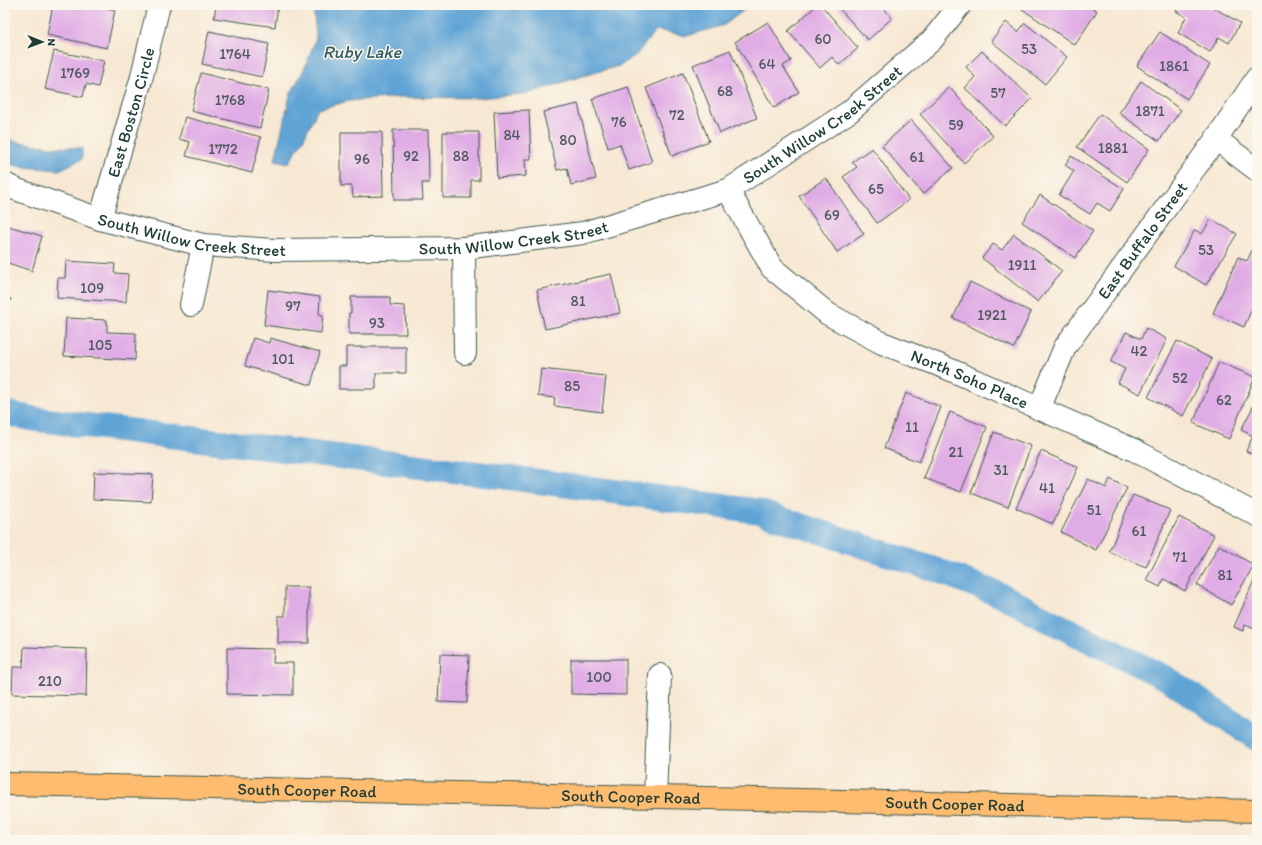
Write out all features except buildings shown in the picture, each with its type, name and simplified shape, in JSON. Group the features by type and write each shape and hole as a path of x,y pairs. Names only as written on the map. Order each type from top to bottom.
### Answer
{"main road":[{"name":"South Cooper Road","path":"5,784 1117,806 1257,811"}],"street":[{"name":"East Boston Circle","path":"100,219 141,80 159,5"},
{"name":"South Willow Creek Street","path":"5,184 15,189 100,219 203,245 274,250 464,248 583,233 728,190 849,112 932,40 960,5"},
{"name":"East Buffalo Street","path":"1039,409 1066,347 1216,139 1257,78"},
{"path":"1216,139 1257,170"},
{"name":"North Soho Place","path":"728,190 772,268 828,314 882,343 944,367 1134,450 1257,515"},
{"path":"191,305 203,245"},
{"path":"464,248 465,353"},
{"path":"655,797 660,675"}],"water":[{"path":"5,5 11,5 5,49"},
{"name":"Ruby Lake","path":"315,5 751,5 724,25 687,36 656,30 636,55 619,66 530,93 479,98 400,97 349,101 318,109 303,140 289,163 275,160 290,95 305,67 316,38 314,13"},
{"path":"5,131 12,141 51,147 82,148 82,159 59,170 22,167 5,163"}],"waterway":[{"path":"5,413 34,419 513,478 757,511 942,572 1003,596 1052,622 1168,679 1257,739"}]}
